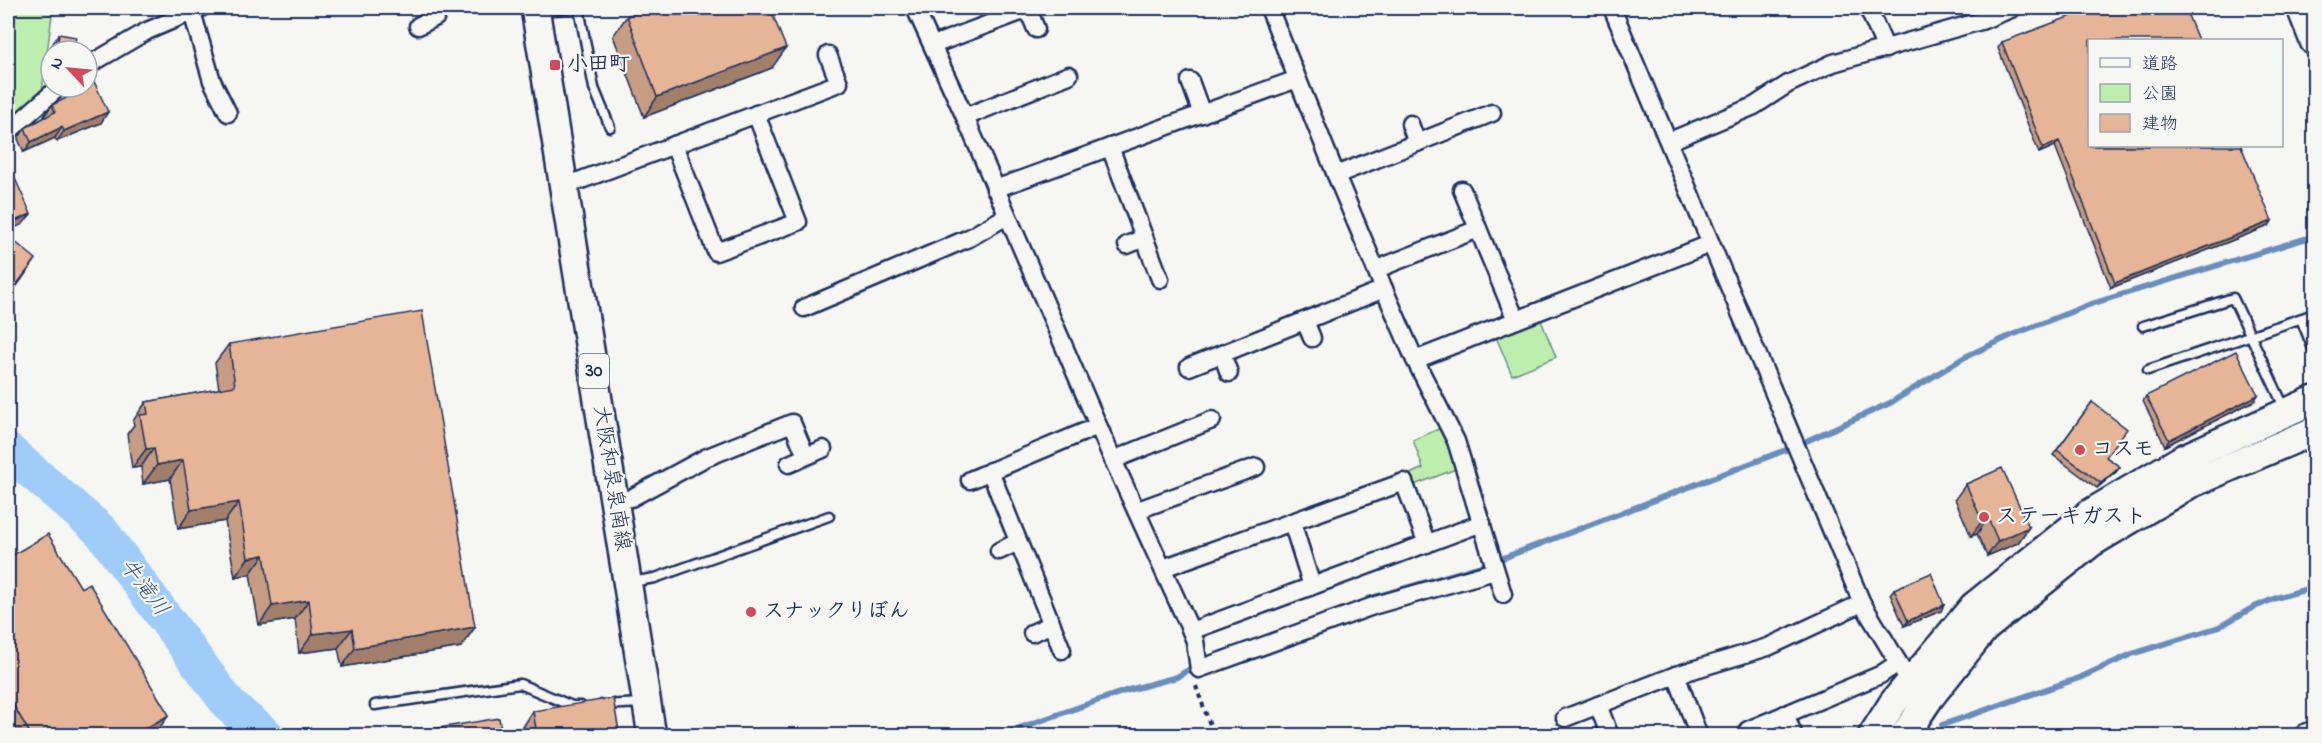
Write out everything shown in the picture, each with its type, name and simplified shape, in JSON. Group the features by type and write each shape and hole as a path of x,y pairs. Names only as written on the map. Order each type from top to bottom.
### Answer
{"main road":[{"path":"2301,8 2314,41"},
{"name":"大阪和泉泉南線","path":"535,10 652,735"},
{"path":"1872,735 1893,703 1974,606 2089,514 2184,458 2314,400"},
{"path":"1905,735 1913,680 1984,629 2091,543 2190,483 2314,431"},
{"path":"2307,735 2314,733"}],"street":[{"path":"418,26 436,17 432,8"},
{"path":"915,8 965,117 1113,460 1138,510 1191,631 1195,641 1198,665 1363,617 1494,564"},
{"path":"933,45 1030,8 1036,28"},
{"path":"1269,8 1384,289 1415,360 1456,441 1503,594"},
{"path":"1612,8 1670,141 1710,244 1862,603 1913,680"},
{"path":"1868,8 1886,49"},
{"path":"1670,141 1754,106 1788,84 1833,63 1886,49 1978,14 2013,8"},
{"path":"99,59 147,31 196,10 212,81 228,113"},
{"path":"563,184 576,182 839,83 828,55"},
{"path":"965,117 1069,75"},
{"path":"995,189 1297,79"},
{"path":"1190,81 1202,114"},
{"path":"8,132 45,99"},
{"path":"1336,175 1492,113"},
{"path":"674,145 717,252 798,222 756,114"},
{"path":"1410,124 1417,143"},
{"path":"1110,147 1160,279"},
{"path":"1461,190 1516,320"},
{"path":"804,308 969,238 1007,216"},
{"path":"1377,269 1478,229"},
{"path":"1127,245 1144,238"},
{"path":"1415,360 1710,244"},
{"path":"1189,367 1384,289"},
{"path":"1305,321 1312,338"},
{"path":"1222,354 1228,373"},
{"path":"1113,460 1212,420"},
{"path":"615,501 631,498 702,451 792,423 806,456"},
{"path":"970,480 1098,426"},
{"path":"789,464 823,449"},
{"path":"1138,510 1256,467"},
{"path":"990,471 1062,650"},
{"path":"1163,568 1404,482 1427,544"},
{"path":"1292,522 1312,586"},
{"path":"1191,631 1482,524"},
{"path":"999,551 1018,542"},
{"path":"1564,718 1676,675 1768,647 1862,603"},
{"path":"1032,633 1052,624"},
{"path":"1676,675 1699,735"},
{"path":"1748,730 1880,675 1913,680"},
{"path":"1598,705 1610,735"},
{"path":"1785,714 1794,735"}],"lane":[{"path":"535,10 570,8"},
{"path":"579,8 594,87 609,127"},
{"path":"2143,326 2233,298 2286,412"},
{"path":"2148,370 2314,314"},
{"path":"2301,319 2314,351"},
{"path":"627,582 655,578 829,516"},
{"path":"375,705 520,684 572,706 647,703"}],"path":[{"path":"1198,665 1196,687 1215,735"}],"green space":[{"path":"8,8 61,8 52,15 49,39 39,39 39,94 8,120"},
{"path":"1540,318 1556,357 1512,375 1496,337"},
{"path":"1441,428 1456,469 1414,485 1410,474 1423,468 1413,440"}],"building":[{"path":"649,8 770,8 786,48 657,97 627,16"},
{"path":"2093,8 2185,8 2198,39 2088,39 2088,147 2241,147 2272,221 2115,283 2059,141 2043,148 2002,42"},
{"path":"59,34 76,37 76,39 58,39"},
{"path":"99,92 108,112 64,131 62,127 31,142 25,128 55,112 52,105 65,99 99,99"},
{"path":"8,163 31,214 8,224"},
{"path":"8,236 36,259 8,296"},
{"path":"422,311 475,627 355,648 352,629 313,634 309,600 272,606 264,555 248,558 239,502 191,510 183,460 157,465 154,448 146,449 140,415 148,414 146,402 235,386 229,344"},
{"path":"2236,351 2258,395 2169,440 2146,396"},
{"path":"2092,402 2127,429 2106,457 2120,467 2101,483 2057,450"},
{"path":"2002,468 2029,527 1998,541 1988,518 1982,521 1966,484"},
{"path":"48,534 81,588 89,583 169,715 134,735 31,735 8,696 8,558"},
{"path":"1931,573 1944,605 1908,621 1894,589"},
{"path":"613,698 619,731 595,735 415,735 415,732 499,718 502,734 536,729 533,711"}],"waterway":[{"path":"1802,443 1890,403 1965,357 2012,335 2091,304 2314,236"},
{"path":"1368,599 1485,565 1791,448"},
{"name":"牛滝川","path":"8,451 101,531 230,706 267,736"},
{"path":"1942,725 2079,678 2132,654 2219,627 2252,608 2314,587"},
{"path":"997,736 1125,691 1177,677 1196,665"}],"place":[{"name":"小田町","path":"555,65"},
{"name":"コスモ","path":"2080,450"},
{"name":"ステーキガスト","path":"1984,517"},
{"name":"スナックりぼん","path":"751,612"}]}
